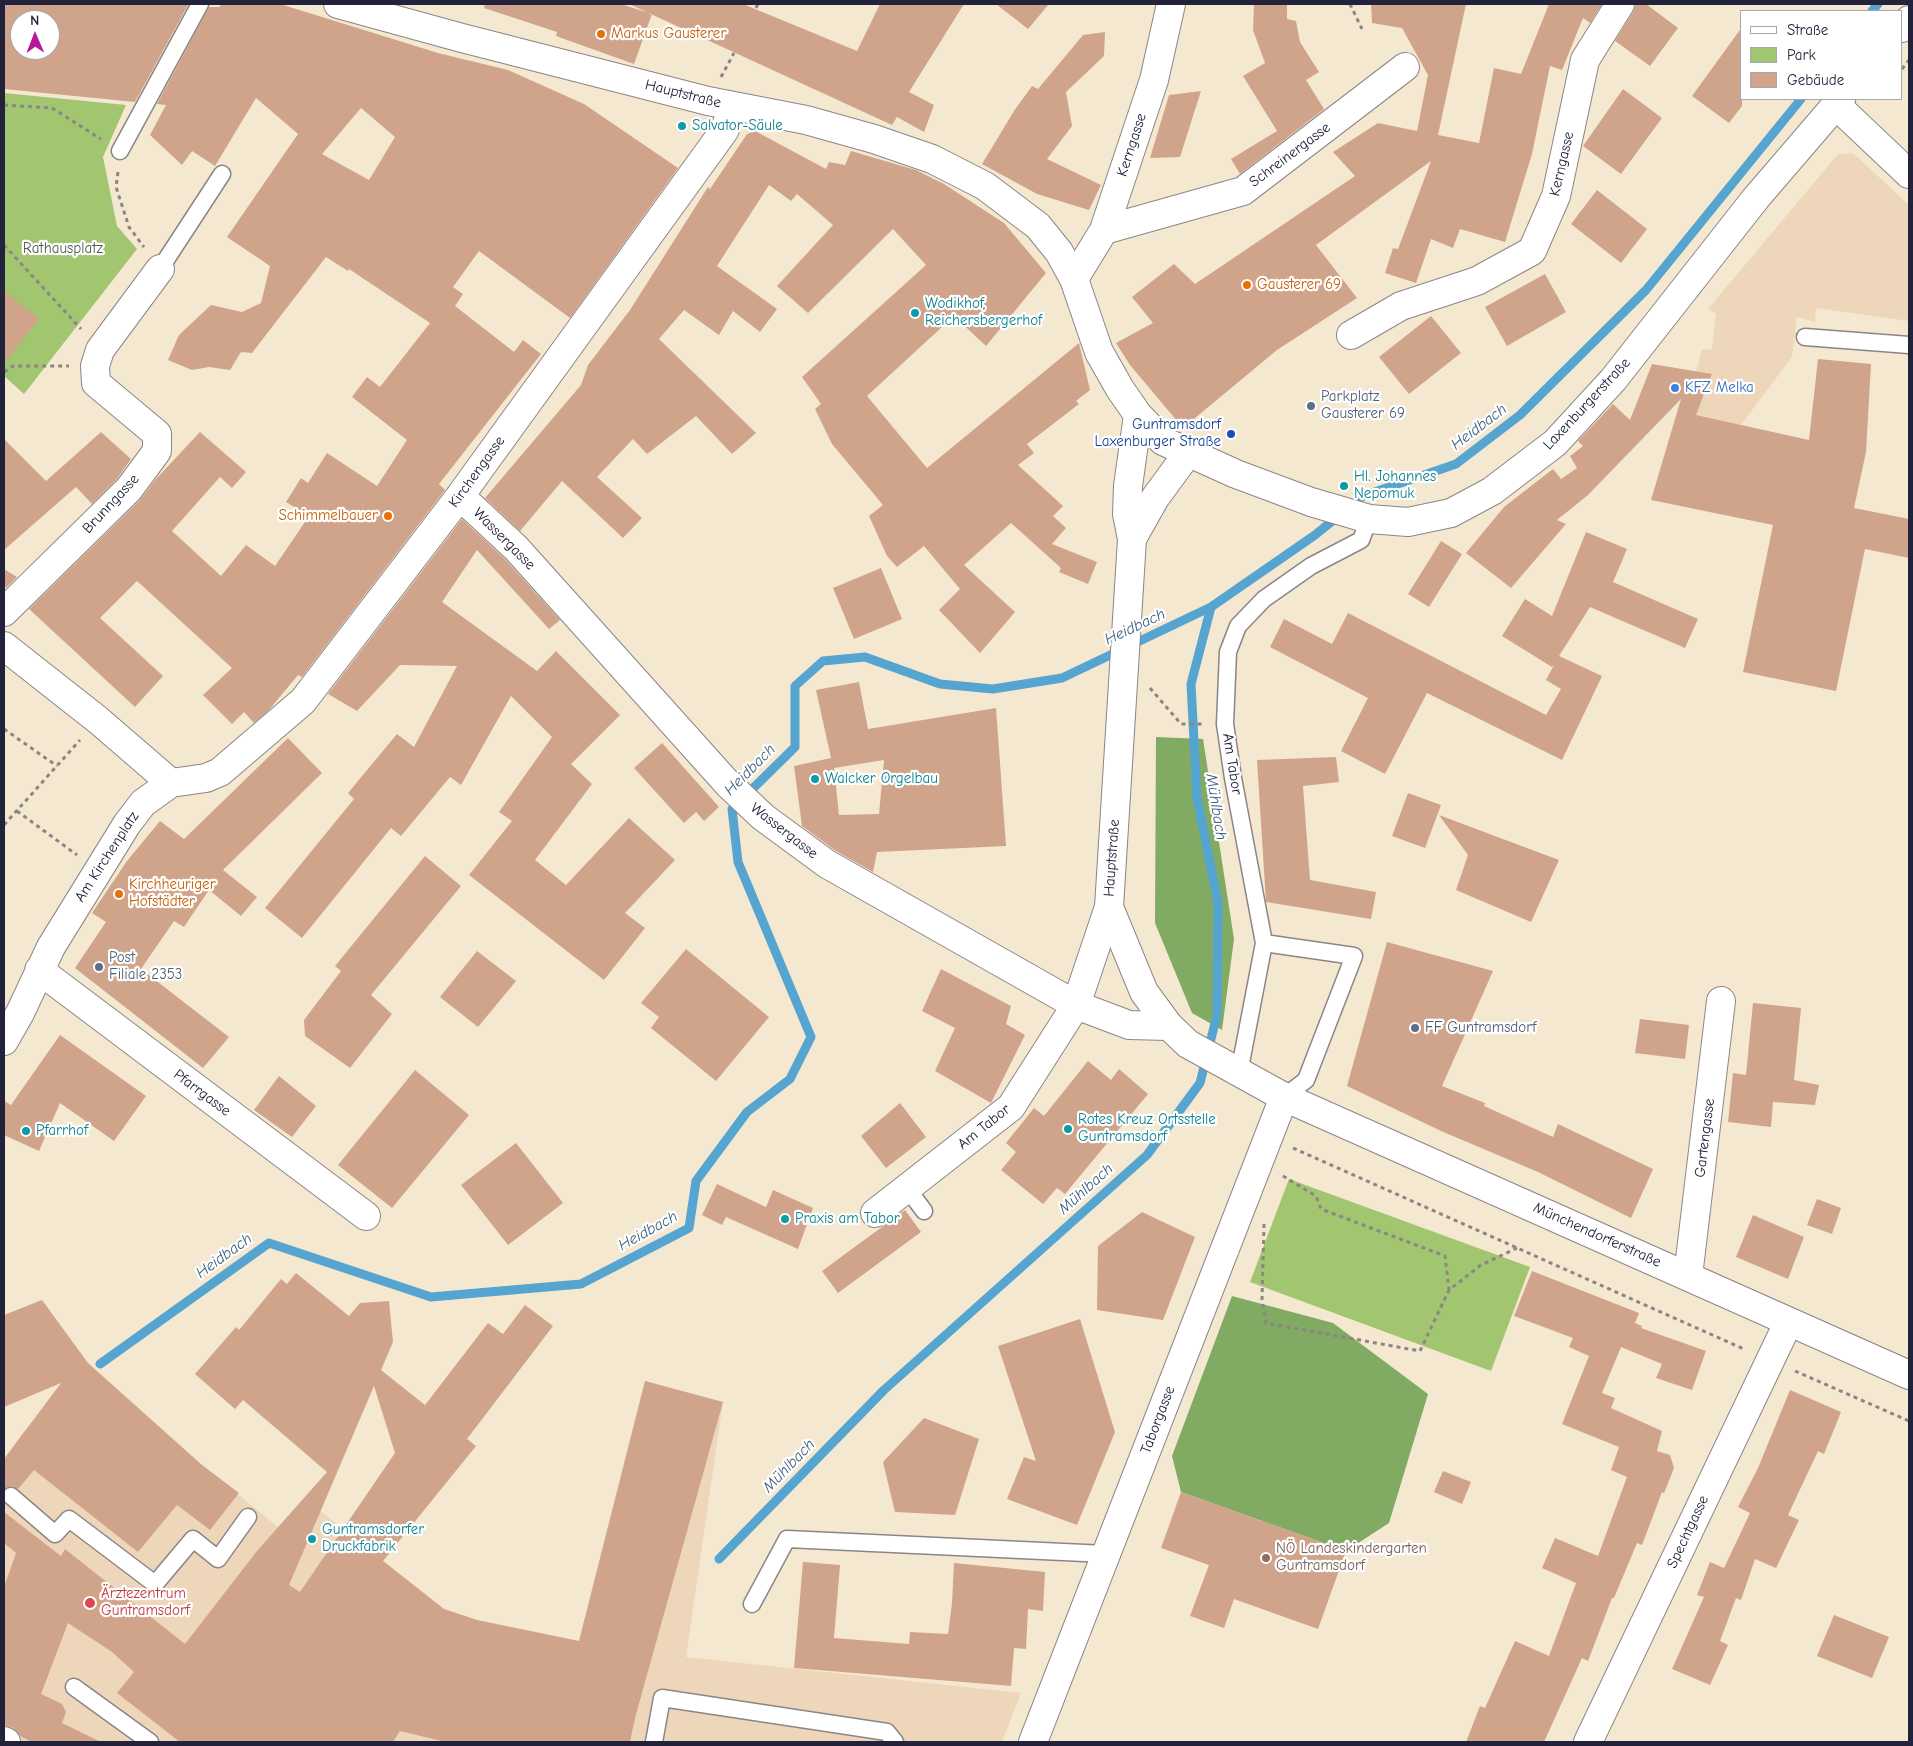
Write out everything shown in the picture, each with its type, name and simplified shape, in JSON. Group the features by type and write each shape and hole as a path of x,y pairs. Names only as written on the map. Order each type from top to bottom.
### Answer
{"street":[{"name":"Hauptstraße","path":"338,4 471,41 734,107 806,120 874,139 932,159 984,186 1038,226 1059,252 1074,279"},
{"name":"Kerngasse","path":"1074,279 1104,230 1154,80 1170,4"},
{"name":"Kerngasse","path":"1351,335 1401,306 1477,281 1532,251 1556,196 1585,60 1620,4"},
{"name":"Schreinergasse","path":"1104,230 1243,191 1405,67"},
{"path":"1839,102 1909,174"},
{"name":"Laxenburgerstraße","path":"1074,279 1100,352 1120,389 1138,415 1163,441 1188,453 1311,502 1370,519 1408,522 1451,513 1492,492 1555,443 1613,380 1756,198 1839,102"},
{"name":"Kirchengasse","path":"171,783 206,778 220,772 303,701 460,496 724,131 734,107"},
{"path":"97,358 160,269"},
{"name":"Brunngasse","path":"4,612 129,489 157,451 157,434 96,384 97,358"},
{"name":"Hauptstraße","path":"1138,415 1126,514 1132,539 1108,907 1144,992 1179,1035 1231,1069 1284,1097"},
{"name":"Hauptstraße","path":"1132,539 1155,498 1188,453"},
{"name":"Wassergasse","path":"460,496 522,556 728,784 763,817 827,864 1076,1005 1129,1025 1179,1035"},
{"path":"4,646 98,720 171,783"},
{"name":"Am Kirchenplatz","path":"4,1041 12,1011 39,970 98,870 143,803 171,783"},
{"name":"Am Tabor","path":"875,1213 1011,1107 1076,1005 1108,907"},
{"name":"Pfarrgasse","path":"39,970 366,1216"},
{"name":"Gartengasse","path":"1688,1276 1721,1001"},
{"name":"Taborgasse","path":"1033,1742 1284,1097"},
{"name":"Münchendorferstraße","path":"1284,1097 1688,1276 1788,1323 1909,1375"},
{"name":"Spechtgasse","path":"1598,1738 1788,1323"}],"lane":[{"path":"120,151 200,4"},
{"path":"160,269 222,174"},
{"path":"1805,337 1909,345"},
{"name":"Am Tabor","path":"1231,1069 1264,943 1233,778 1225,724 1228,652 1238,626 1264,599 1311,566 1361,540 1370,519"},
{"path":"1264,943 1354,956 1306,1080 1284,1097"},
{"path":"906,1188 924,1211"},
{"path":"11,1496 55,1534 69,1520 155,1584 193,1539 218,1559 248,1517"},
{"path":"752,1604 787,1540 1106,1554"},
{"path":"74,1686 150,1742"},
{"path":"654,1742 662,1698 887,1732 895,1742"}],"path":[{"path":"756,8 758,4"},
{"path":"1350,4 1362,29"},
{"path":"4,105 52,108 120,151 116,187 129,227 160,269"},
{"path":"4,245 97,358"},
{"path":"4,372 13,366 97,358"},
{"path":"1123,670 1143,679 1180,724 1200,724"},
{"path":"4,825 98,720"},
{"path":"4,728 57,766"},
{"path":"17,811 98,870"},
{"path":"1268,1138 1909,1421"},
{"path":"1449,1290 1445,1256 1321,1209 1316,1196 1283,1176 1251,1183 1266,1226 1262,1299 1266,1323 1420,1351 1449,1290 1481,1266 1517,1248"}],"shaded area":[{"path":"1853,153 1909,205 1909,321 1816,308 1815,322 1797,317 1792,357 1741,425 1696,415 1712,375 1696,372 1702,349 1712,350 1716,314 1708,309 1838,154"},
{"path":"645,1381 723,1402 686,1657 1021,1693 1002,1742 4,1741 4,1459 25,1430 49,1408 202,1465 278,1527 304,1498 444,1609 477,1620 579,1641"}],"green space":[{"name":"Rathausplatz","path":"4,93 126,105 103,157 117,226 137,249 24,394 4,376"},
{"path":"1156,737 1203,739 1234,939 1222,1030 1192,1013 1155,923"},
{"path":"1289,1179 1530,1267 1491,1371 1250,1282"},
{"path":"1232,1296 1333,1323 1428,1394 1389,1523 1346,1551 1181,1492 1172,1456"}],"building":[{"path":"4,4 188,5 135,102 4,89"},
{"path":"222,4 280,4 438,53 508,70 584,104 678,168 570,318 479,251 453,287 463,294 455,306 514,352 523,340 541,354 439,484 445,490 302,677 298,675 269,710 254,723 244,712 232,724 203,695 232,668 137,581 100,618 163,676 135,707 29,609 140,500 155,480 200,432 246,472 232,488 220,477 172,531 221,576 246,545 275,566 309,516 286,502 301,478 308,483 327,453 377,486 407,440 352,397 367,377 380,387 430,323 349,269 348,271 326,257 252,353 241,352 230,370 209,367 192,370 168,360 179,335 211,305 242,312 261,303 270,266 227,237 298,134 256,98 215,166 192,151 182,165 150,135 166,105 157,104 209,7 219,7","holes":["361,108 395,137 369,180 322,154"]},
{"name":"Markus Gausterer","path":"485,4 621,4 652,14 634,64 556,36 557,32 484,8"},
{"path":"629,4 743,4 857,51 880,4 964,4 909,92 934,105 924,132 897,117 892,125"},
{"path":"996,4 1049,4 1028,29"},
{"path":"1254,4 1287,4 1287,19 1296,21 1300,42 1319,72 1306,80 1324,109 1240,174 1231,159 1277,131 1243,76 1265,63 1253,30"},
{"path":"1371,4 1466,4 1438,135 1479,143 1494,68 1521,74 1549,4 1602,4 1590,23 1583,18 1562,70 1550,66 1532,154 1505,242 1460,229 1453,248 1431,239 1416,283 1385,273 1393,248 1398,249 1431,161 1316,245 1357,298 1277,350 1183,428 1130,365 1116,343 1153,323 1132,297 1174,264 1195,284 1355,176 1333,152 1378,123 1417,131 1428,75 1402,28 1372,23"},
{"path":"1636,4 1646,4 1678,28 1650,66 1615,41"},
{"path":"1740,30 1740,100 1742,100 1742,106 1729,123 1692,96"},
{"path":"1105,32 1104,56 1066,92 1072,126 1047,159 1101,185 1089,210 1037,194 982,164 1014,111 1032,86 1038,89 1083,35"},
{"path":"1623,89 1662,118 1621,174 1583,146"},
{"path":"1201,91 1180,157 1150,158 1169,95"},
{"path":"755,131 826,169 829,162 845,165 851,151 916,170 944,184 1004,223 1046,273 986,346 954,316 867,396 927,468 1079,343 1090,390 1076,401 1079,404 1027,444 1034,453 1018,465 1063,506 1053,516 1066,528 1052,544 1097,562 1088,584 1059,572 1061,568 1011,523 964,565 1015,612 980,653 939,610 960,589 924,546 897,567 887,556 869,516 883,505 832,444 815,409 821,404 802,377 926,265 893,229 808,313 777,286 833,225 797,194 791,201 769,185 717,266 777,309 760,332 733,311 719,335 684,310 659,339 756,433 732,454 696,416 647,454 633,439 597,477 642,518 623,538 562,481 520,531 485,498 581,385 588,365 630,310 708,187 710,189 747,134"},
{"path":"1597,190 1647,229 1621,263 1571,224"},
{"path":"1545,274 1566,312 1507,346 1485,307"},
{"path":"4,291 39,319 4,363"},
{"path":"1431,316 1461,353 1409,394 1379,357"},
{"path":"1818,359 1871,364 1866,452 1854,508 1909,519 1909,558 1865,549 1836,691 1743,672 1773,525 1651,500 1681,399 1588,495 1557,520 1566,524 1511,588 1466,553 1504,507 1553,469 1561,479 1577,468 1570,456 1583,446 1578,441 1613,404 1630,420 1652,364 1712,374 1696,415 1809,440"},
{"path":"101,432 131,459 117,479 92,504 76,487 4,550 4,439 46,481"},
{"path":"462,519 505,559 560,620 549,629 477,550 442,602 537,671 556,651 620,715 571,764 592,784 535,860 566,885 629,818 675,860 625,913 645,928 604,980 469,875 512,821 499,812 552,737 511,696 461,785 450,777 401,836 391,828 302,938 265,908 354,799 348,793 397,734 414,747 457,666 400,665 357,711 328,694"},
{"path":"1586,532 1627,549 1613,582 1698,619 1685,648 1590,607 1559,656 1602,676 1562,760 1427,693 1385,774 1341,751 1368,698 1270,647 1284,619 1332,644 1348,613 1546,715 1561,689 1546,680 1554,665 1552,667 1502,636 1525,599 1552,616"},
{"path":"1441,541 1462,554 1429,607 1408,594"},
{"path":"881,568 902,619 854,639 833,588"},
{"path":"4,569 17,577 6,588 4,585"},
{"name":"Walcker Orgelbau","path":"859,682 868,729 996,708 1006,846 877,852 873,872 836,851 802,826 794,766 831,758 816,690","holes":["884,760 879,814 839,815 834,768"]},
{"path":"288,738 322,773 223,870 257,897 241,916 209,890 184,927 174,921 141,969 229,1037 203,1068 75,968 106,922 92,913 127,861 160,821 184,839"},
{"path":"662,743 719,807 704,821 696,812 684,823 634,768"},
{"path":"1336,757 1339,782 1303,786 1310,880 1376,892 1371,919 1266,902 1257,760"},
{"path":"1408,793 1441,805 1425,848 1392,836"},
{"path":"1439,815 1559,860 1531,922 1456,890 1468,855"},
{"path":"425,856 461,886 371,995 392,1014 350,1068 305,1036 304,1020 341,971 335,966"},
{"path":"1387,942 1493,971 1442,1086 1485,1103 1484,1106 1553,1137 1558,1124 1653,1169 1631,1218 1538,1172 1441,1131 1347,1086"},
{"path":"686,949 769,1017 716,1081 651,1028 659,1017 641,1003"},
{"path":"477,951 516,981 478,1027 440,997"},
{"path":"941,969 1011,1006 1006,1024 1025,1035 991,1103 935,1071 955,1028 922,1011"},
{"path":"1753,1003 1801,1008 1794,1080 1819,1085 1815,1105 1773,1102 1771,1127 1728,1122 1733,1073 1746,1075"},
{"path":"1640,1019 1689,1025 1685,1059 1635,1053"},
{"path":"60,1035 146,1096 114,1141 60,1103 39,1151 4,1135 4,1101 11,1105"},
{"name":"Rotes Kreuz Ortsstelle Guntramsdorf","path":"1088,1061 1111,1080 1119,1069 1148,1094 1065,1194 1057,1188 1043,1204 1001,1170 1016,1152 1006,1143 1034,1108 1044,1116"},
{"path":"415,1070 469,1115 392,1208 338,1165"},
{"path":"279,1076 316,1106 292,1137 254,1110"},
{"path":"900,1103 926,1137 886,1168 861,1136"},
{"path":"516,1143 563,1203 508,1245 461,1185"},
{"path":"717,1184 766,1207 773,1190 813,1208 798,1249 726,1217 722,1225 702,1215"},
{"path":"1817,1199 1841,1208 1832,1234 1807,1225"},
{"path":"905,1210 921,1232 838,1293 822,1271"},
{"path":"1142,1212 1195,1237 1163,1320 1097,1310 1098,1246"},
{"path":"1753,1215 1804,1237 1788,1279 1736,1257"},
{"path":"1532,1271 1639,1313 1635,1323 1642,1326 1641,1328 1706,1351 1692,1390 1656,1378 1662,1364 1621,1347 1602,1393 1615,1398 1611,1408 1662,1431 1657,1451 1670,1455 1674,1468 1664,1493 1662,1492 1642,1545 1637,1543 1614,1598 1612,1598 1588,1661 1582,1658 1544,1742 1466,1742 1480,1706 1485,1708 1515,1641 1549,1656 1576,1583 1542,1568 1555,1538 1598,1556 1627,1477 1611,1470 1619,1447 1562,1424 1589,1356 1569,1347 1573,1338 1514,1316"},
{"path":"296,1273 349,1316 360,1303 389,1301 393,1342 381,1370 425,1405 488,1323 503,1334 525,1305 553,1326 467,1439 476,1446 383,1561 444,1609 477,1620 579,1641 645,1381 723,1402 635,1718 630,1742 446,1742 400,1731 393,1742 180,1742 117,1693 134,1672 112,1652 68,1623 41,1694 62,1704 66,1712 62,1723 101,1742 32,1742 20,1736 13,1728 4,1725 4,1587 16,1553 4,1543 4,1512 61,1556 65,1549 185,1644 257,1551 327,1472 243,1400 235,1409 195,1374 236,1327 239,1330 281,1279 287,1284","holes":["374,1386 395,1453 300,1592 289,1585"]},
{"path":"42,1300 88,1363 202,1465 239,1493 210,1530 177,1505 138,1552 34,1470 18,1489 12,1486 4,1489 4,1459 61,1383 4,1407 4,1315"},
{"path":"1080,1319 1115,1432 1077,1525 1007,1499 1024,1457 1036,1461 998,1346"},
{"path":"1790,1390 1841,1412 1824,1454 1818,1451 1788,1515 1799,1520 1776,1568 1755,1559 1741,1600 1736,1598 1720,1641 1728,1645 1710,1685 1672,1669 1704,1597 1697,1595 1710,1562 1724,1568 1750,1513 1738,1507 1758,1468"},
{"path":"924,1418 979,1439 955,1515 895,1512 883,1462"},
{"path":"1443,1471 1471,1482 1462,1504 1434,1492"},
{"name":"NÖ Landeskindergarten Guntramsdorf","path":"1181,1492 1346,1551 1318,1629 1234,1599 1224,1628 1190,1616 1209,1565 1161,1548"},
{"path":"803,1562 840,1565 834,1638 909,1644 910,1632 948,1634 954,1563 1045,1572 1043,1611 1028,1609 1026,1649 1014,1648 1011,1686 794,1668"},
{"path":"1834,1615 1889,1637 1872,1678 1817,1656"}],"waterway":[{"name":"Heidbach","path":"1873,10 1878,4"},
{"name":"Heidbach","path":"100,1364 269,1243 431,1297 581,1284 689,1228 696,1181 747,1112 790,1079 811,1037 738,862 732,809 795,747 795,686 823,661 865,657 940,684 993,689 1062,678 1211,607 1315,535 1363,496 1456,464 1520,415 1646,290 1800,100"},
{"name":"Mühlbach","path":"719,1559 884,1390 1147,1155 1200,1083 1217,1015 1218,903 1197,798 1191,684 1211,607"}],"place":[{"name":"Markus Gausterer","path":"601,34"},
{"name":"Salvator-Säule","path":"682,126"},
{"name":"Gausterer 69","path":"1247,285"},
{"name":"Wodikhof, Reichersbergerhof","path":"915,313"},
{"name":"KFZ Melka","path":"1675,388"},
{"name":"Parkplatz Gausterer 69","path":"1311,406"},
{"name":"Guntramsdorf Laxenburger Straße","path":"1231,434"},
{"name":"Hl. Johannes Nepomuk","path":"1344,486"},
{"name":"Schimmelbauer","path":"388,516"},
{"name":"Walcker Orgelbau","path":"815,779"},
{"name":"Kirchheuriger Hofstädter","path":"119,894"},
{"name":"Post Filiale 2353","path":"99,967"},
{"name":"FF Guntramsdorf","path":"1415,1028"},
{"name":"Rotes Kreuz Ortsstelle Guntramsdorf","path":"1068,1129"},
{"name":"Pfarrhof","path":"26,1131"},
{"name":"Praxis am Tabor","path":"785,1219"},
{"name":"Guntramsdorfer Druckfabrik","path":"312,1539"},
{"name":"NÖ Landeskindergarten Guntramsdorf","path":"1266,1558"},
{"name":"Ärztezentrum Guntramsdorf","path":"90,1603"}]}
